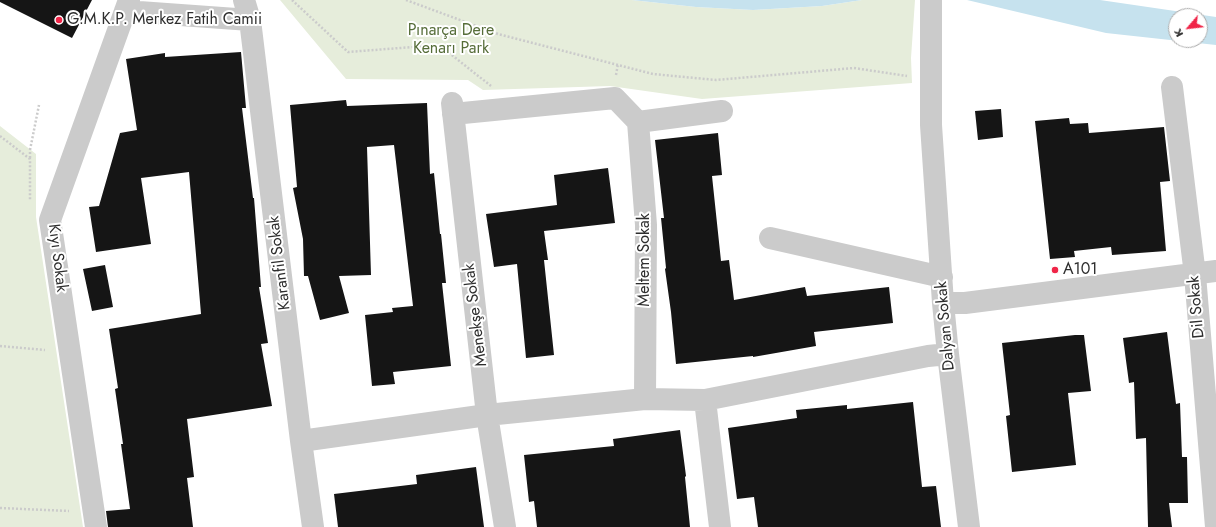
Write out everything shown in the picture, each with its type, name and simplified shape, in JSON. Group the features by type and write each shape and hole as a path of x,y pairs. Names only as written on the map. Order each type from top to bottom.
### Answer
{"street":[{"name":"Dalyan Sokak","path":"931,0 931,125 943,303 969,527"},
{"path":"127,6 247,10"},
{"name":"Kıyı Sokak","path":"96,527 50,220 127,6"},
{"name":"Karanfil Sokak","path":"247,10 313,527"},
{"name":"Dil Sokak","path":"1172,87 1195,275 1216,527"},
{"name":"Menekşe Sokak","path":"505,527 487,415 452,108 615,98 638,122"},
{"path":"638,122 722,111"},
{"name":"Meltem Sokak","path":"638,122 646,225 645,399"},
{"path":"770,238 942,277"},
{"path":"943,303 965,303 1195,275 1216,271"},
{"path":"302,441 487,415 645,399 705,400 928,356 948,354"},
{"path":"705,400 720,527"}],"path":[{"path":"292,0 348,52 438,45 495,89"},
{"path":"406,0 498,34 654,74 716,80 854,68 911,77"},
{"path":"616,77 618,64"},
{"path":"30,159 30,150 39,105"},
{"path":"0,346 48,350"},
{"path":"0,508 71,511"}],"green space":[{"name":"Pınarça Dere Kenarı Park","path":"280,0 632,0 696,7 753,10 822,6 862,0 915,0 911,58 912,83 702,99 610,86 483,90 468,80 346,79"},
{"path":"0,126 36,154 36,217 83,527 0,527"}],"water":[{"path":"632,0 862,0 822,6 753,10 696,7"},
{"path":"967,0 1100,0 1168,10 1168,40 1106,33"},
{"path":"1208,16 1216,17 1216,45 1208,44"}],"building":[{"name":"G.M.K.P. Merkez Fatih Camii","path":"0,0 92,0 72,38 0,2"},
{"path":"241,52 246,108 242,108 254,198 261,287 259,287 268,343 261,344 272,406 187,419 194,477 187,478 193,527 108,527 106,511 130,509 115,389 118,388 109,329 201,314 189,172 141,178 151,244 96,252 89,207 99,206 120,133 137,130 126,59 165,53 165,57"},
{"path":"346,100 347,106 427,103 430,174 434,173 441,234 446,283 442,283 451,366 393,372 395,384 372,386 365,315 393,312 392,308 413,306 394,145 367,147 371,275 339,276 349,313 320,320 308,276 304,276 303,239 293,188 297,187 290,105"},
{"path":"1001,109 1003,137 978,140 975,111"},
{"path":"1069,118 1070,124 1088,123 1089,133 1164,127 1170,181 1160,182 1166,251 1112,255 1111,247 1074,251 1075,257 1050,259 1035,121"},
{"path":"718,133 722,175 712,176 721,261 729,260 734,300 805,287 807,296 889,287 893,323 814,332 816,346 753,357 676,364 665,269 661,218 664,218 655,140"},
{"path":"608,168 615,223 544,231 548,260 544,260 554,355 526,358 517,264 494,267 486,214 557,205 554,175"},
{"path":"105,265 113,307 92,311 83,269"},
{"path":"1167,332 1176,404 1180,403 1182,457 1187,457 1188,503 1169,503 1172,527 1148,527 1146,438 1136,439 1134,382 1129,383 1123,338"},
{"path":"1084,335 1091,391 1068,393 1076,465 1012,472 1006,416 1010,415 1002,343"},
{"path":"913,402 922,487 936,486 941,527 758,527 754,497 737,499 728,428 797,418 796,410 847,405 847,409"},
{"path":"680,430 686,476 690,527 537,527 534,501 529,502 524,455 614,446 613,439"},
{"path":"476,467 484,527 338,527 334,494 417,484 416,475"}],"place":[{"name":"G.M.K.P. Merkez Fatih Camii","path":"59,20"},
{"name":"A101","path":"1055,270"}]}
